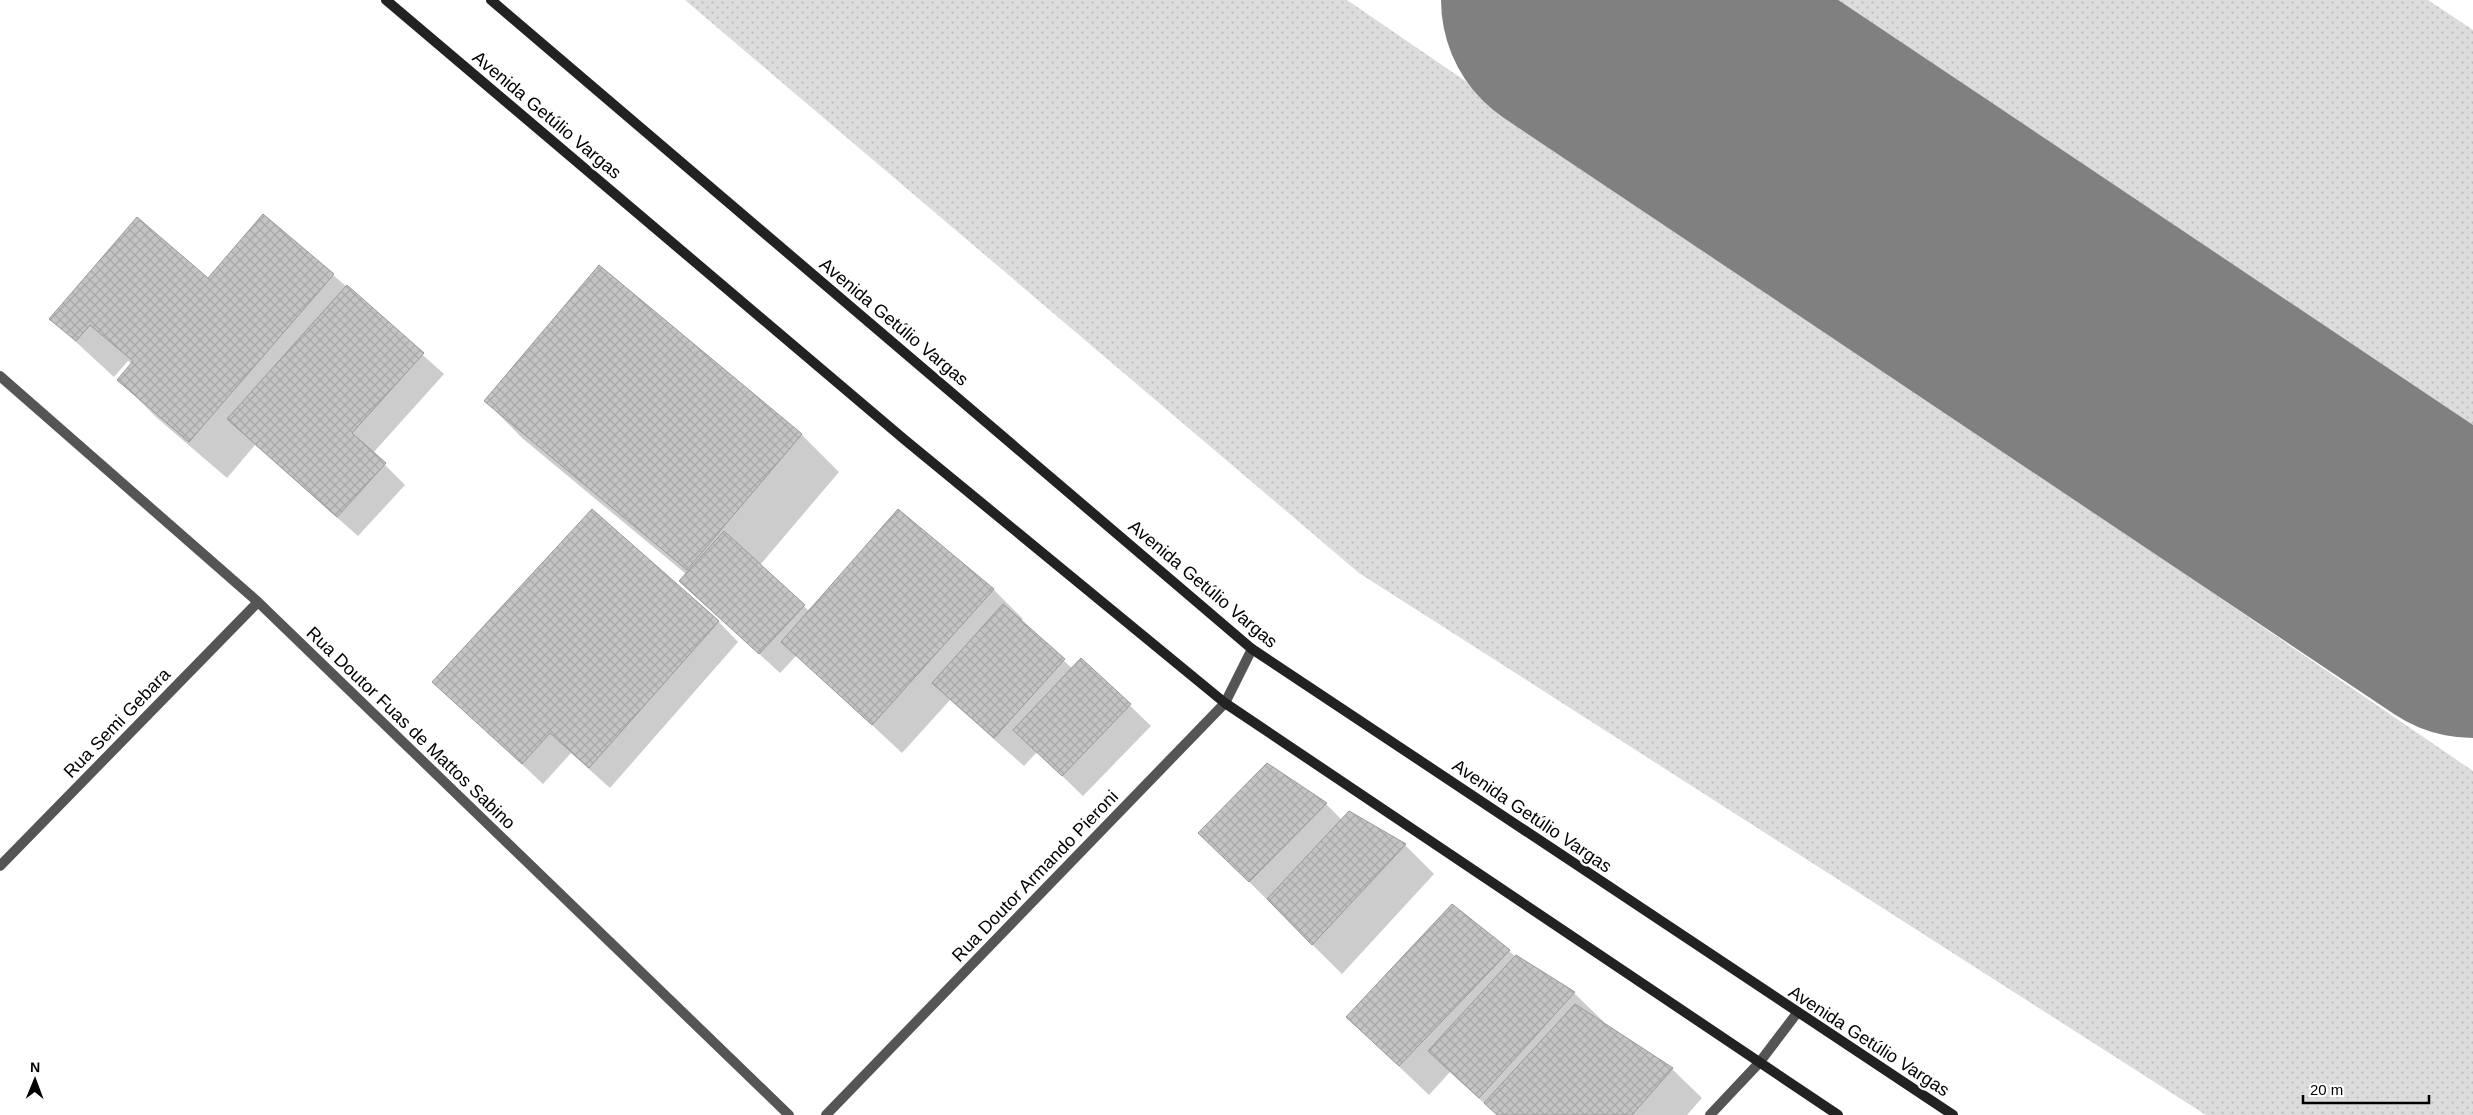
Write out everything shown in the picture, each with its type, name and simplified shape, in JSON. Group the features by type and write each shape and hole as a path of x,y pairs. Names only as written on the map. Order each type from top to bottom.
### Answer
{"main road":[{"name":"Avenida Getúlio Vargas","path":"386,0 905,440 1225,703 1838,1115"},
{"name":"Avenida Getúlio Vargas","path":"491,0 1252,649 1952,1115"}],"street":[{"name":"Rua Doutor Fuas de Mattos Sabino","path":"0,376 258,602 789,1115"},
{"name":"Rua Semi Gebara","path":"0,866 258,602"},
{"name":"Rua Doutor Armando Pieroni","path":"826,1115 1225,703 1252,649"},
{"path":"1710,1115 1759,1063 1797,1013"}],"shaded area":[{"path":"685,0 1347,0 2473,771 2473,1115 2206,1115 1359,573"},
{"path":"1803,0 2428,0 2473,30 2473,451"}],"building":[{"path":"263,214 334,274 189,442 117,380 133,361 90,325 76,341 49,319 137,217 208,278"},
{"path":"599,265 802,434 687,570 484,401"},
{"path":"347,285 424,353 352,433 386,463 337,517 227,419"},
{"path":"592,509 719,621 589,768 550,733 522,764 432,682"},
{"path":"898,509 994,589 872,725 781,642"},
{"path":"724,531 805,605 759,654 679,581"},
{"path":"1003,604 1065,659 994,738 932,683"},
{"path":"1081,658 1131,704 1062,776 1013,730"},
{"path":"1267,763 1327,803 1249,882 1198,833"},
{"path":"1349,811 1406,844 1312,945 1267,899"},
{"path":"1452,904 1510,950 1399,1066 1346,1017"},
{"path":"1516,955 1575,992 1479,1098 1428,1051"},
{"path":"1575,1004 1673,1068 1632,1115 1497,1115 1484,1103"}],"runway":[{"path":"1583,0 2473,596"}]}
